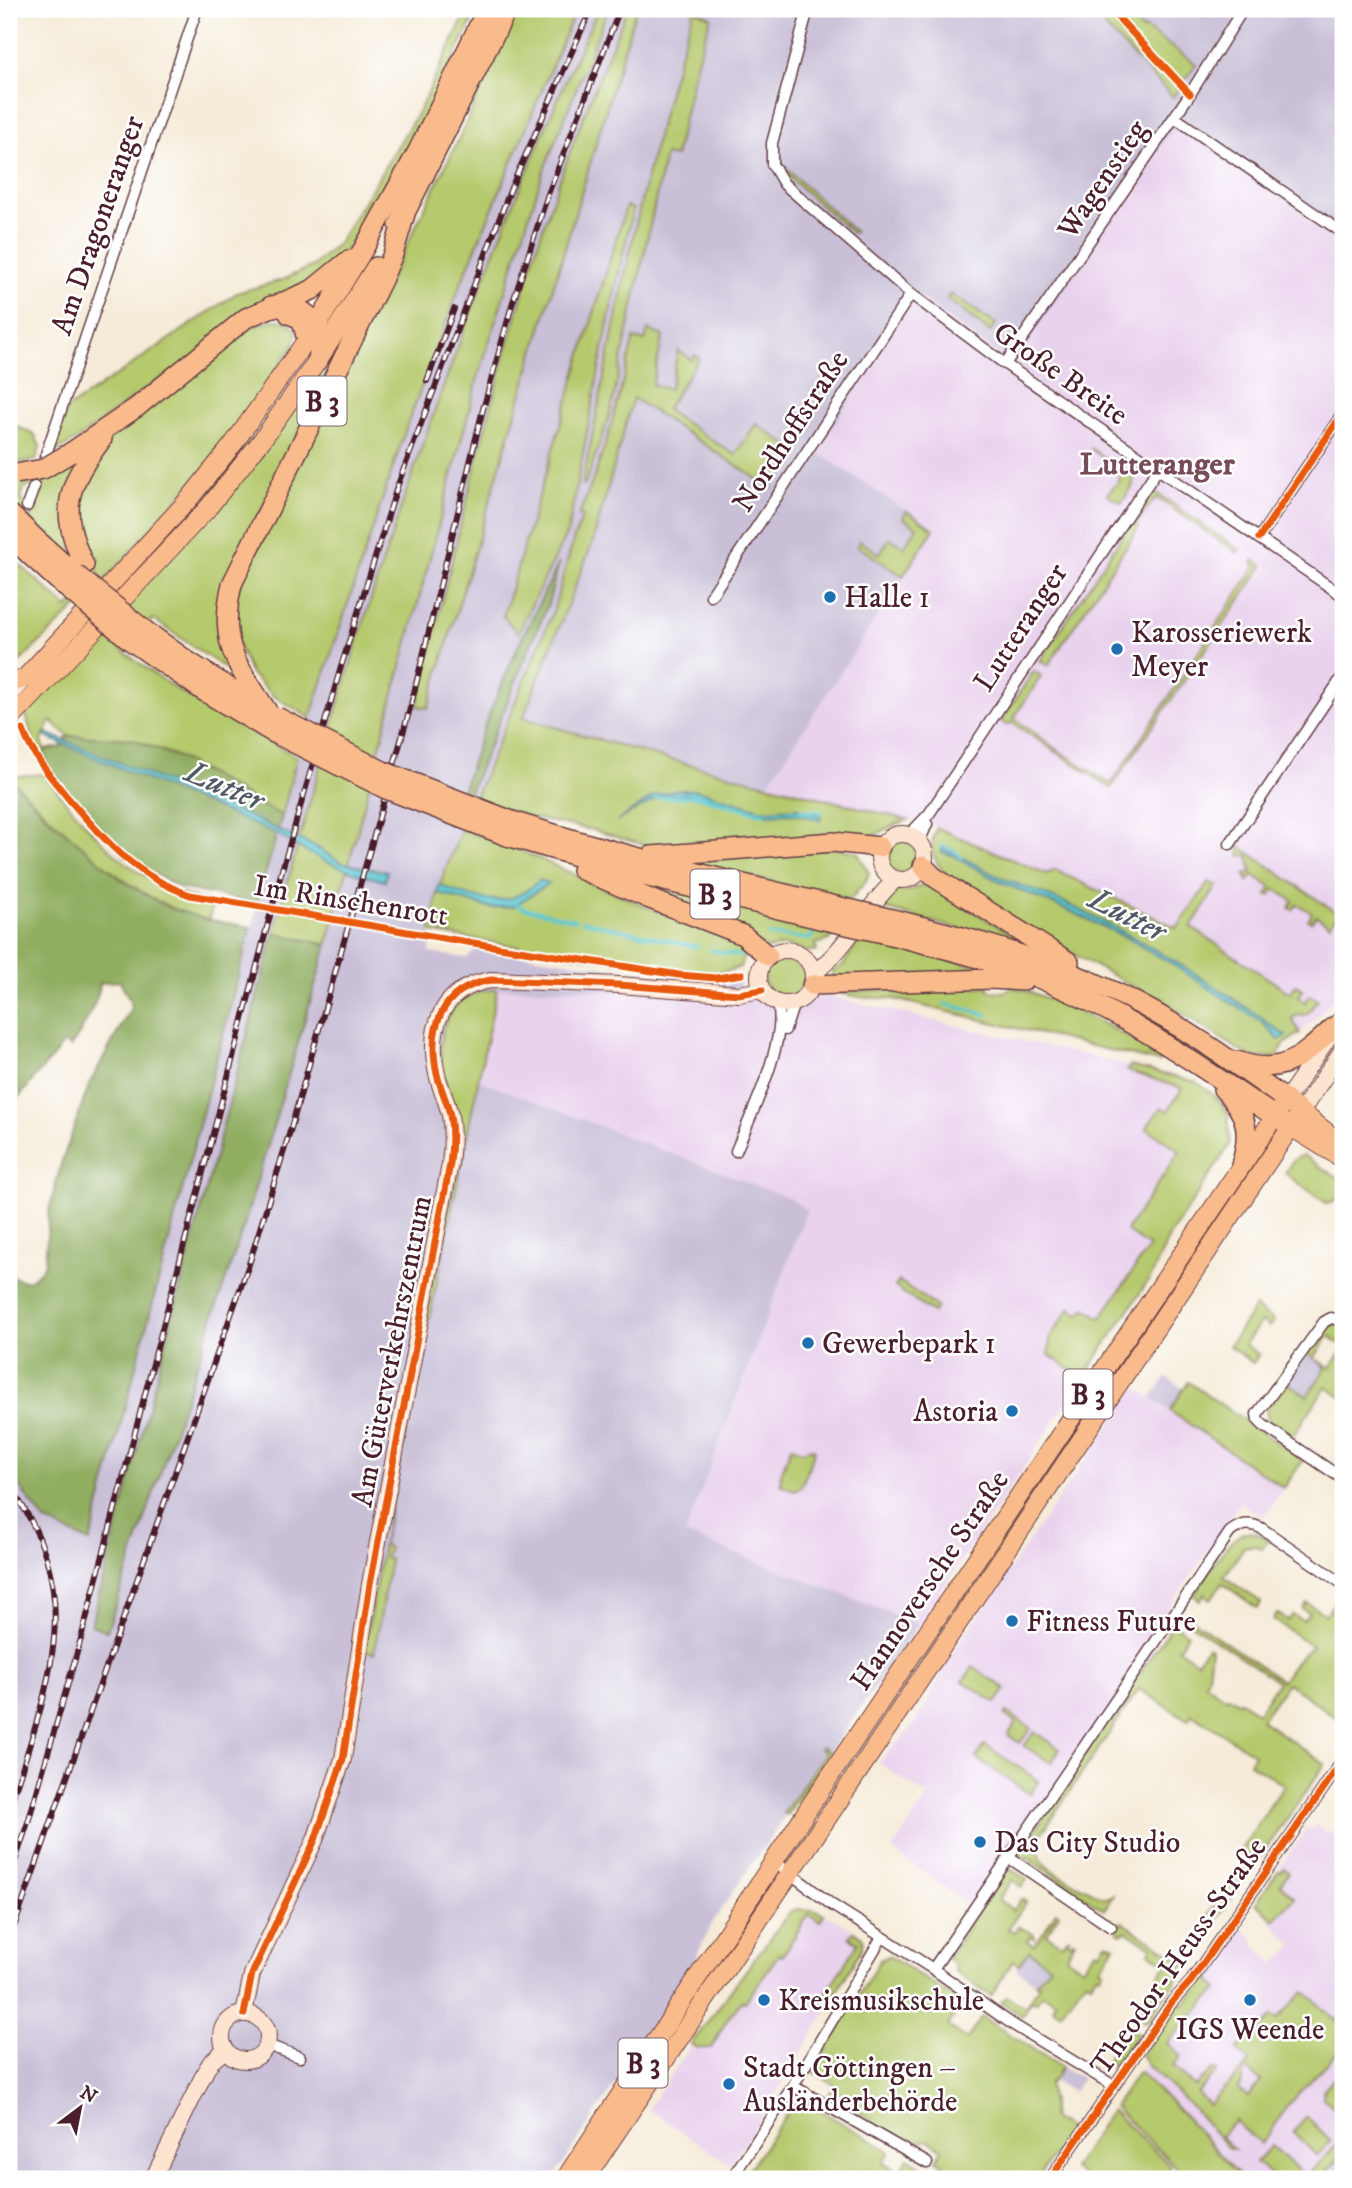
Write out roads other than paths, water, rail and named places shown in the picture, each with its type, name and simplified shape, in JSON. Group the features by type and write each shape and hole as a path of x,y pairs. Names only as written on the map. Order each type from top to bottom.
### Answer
{"highway":[{"name":"B 3","path":"313,331 419,149 487,9"},
{"name":"B 3","path":"317,361 379,262 405,214 507,9"},
{"name":"B 3","path":"272,720 232,653 226,631 226,609 232,584 382,280 405,214"},
{"path":"13,474 43,469 111,427 249,315 312,290 363,248"},
{"path":"271,306 301,310 313,331"},
{"path":"232,330 264,316 284,313 292,314 313,331"},
{"path":"74,575 67,510 69,494 83,465 111,427"},
{"path":"9,513 34,548"},
{"path":"9,535 74,575"},
{"name":"B 3","path":"74,575 105,600 137,635"},
{"name":"B 3","path":"74,575 137,635 202,690 436,793 509,828 538,846 606,866 1002,948 1058,967 1118,993 1163,1017 1220,1054 1288,1114"},
{"name":"B 3","path":"509,828 635,857 825,912"},
{"path":"635,857 832,842 880,847"},
{"path":"538,846 611,883 743,935 768,956"},
{"name":"B 3","path":"606,866 685,871"},
{"path":"923,866 934,877 1118,993"},
{"name":"B 3","path":"887,926 1059,988 1155,1037 1208,1072 1237,1104 1245,1122 1247,1142 1241,1165"},
{"path":"811,973 992,979 1059,988"},
{"path":"1220,1054 1258,1067 1284,1065 1307,1052 1339,1021"},
{"path":"1208,1072 1288,1114"}],"main road":[{"path":"313,331 323,338 317,361"},
{"name":"B 3","path":"17,681 190,498 234,443 313,331"},
{"name":"B 3","path":"9,721 208,508 262,440 317,361"},
{"path":"1288,1114 1343,1145"},
{"path":"1288,1114 1343,1158"},
{"name":"Hannoversche Straße","path":"565,2179 772,1864 1241,1165 1288,1114"},
{"name":"Hannoversche Straße","path":"585,2179 789,1876 1288,1114"}],"street":[{"name":"Am Dragoneranger","path":"45,457 197,9"},
{"name":"Große Breite","path":"808,9 772,143 772,164 792,191 911,293 1005,364 1343,596"},
{"path":"1174,117 1226,39 1242,9"},
{"name":"Wagenstieg","path":"1005,364 1174,117 1342,229"},
{"name":"Nordhoffstraße","path":"711,596 911,293"},
{"path":"1258,538 1343,413"},
{"name":"Lutteranger","path":"923,866 924,852 914,839 1157,470"},
{"path":"27,506 34,487"},
{"path":"1230,844 1343,676"},
{"name":"B 3","path":"9,696 17,681"},
{"path":"914,839 893,835 880,847 878,860 890,876 912,878 923,866"},
{"path":"776,1002 794,1003 805,996 811,973 836,955 890,876"},
{"path":"772,1058 781,1019 776,1002 760,984 760,968 768,956 784,949 800,954 811,973"},
{"name":"Am Güterverkehrszentrum","path":"244,2014 254,1969 310,1854 328,1808 348,1735 368,1594 450,1164 450,1115 439,1083 433,1051 439,1017 446,1005 461,991 471,985 491,980 619,985 726,994 760,984"},
{"path":"736,1151 772,1058 784,1036 794,1003"},
{"name":"Hannoversche Straße","path":"1288,1114 1339,1021"},
{"name":"Hannoversche Straße","path":"1288,1114 1343,1049"},
{"path":"1343,1321 1331,1318 1324,1322 1257,1413 1258,1420 1263,1425 1343,1479"},
{"path":"933,1969 1230,1532 1239,1525 1249,1523 1261,1528 1343,1584"},
{"name":"Theodor-Heuss-Straße","path":"1050,2179 1343,1760"},
{"path":"1008,1857 1111,1927"},
{"path":"772,1864 820,1901 832,1905 1031,2036 1114,2086"},
{"path":"731,2179 793,2086 882,1937"},
{"path":"244,2014 257,2017 264,2024 268,2035 267,2045 260,2054 250,2059 239,2059 226,2049 224,2029 234,2017 244,2014"},
{"path":"267,2045 300,2057"},
{"path":"153,2179 206,2070 226,2049"},
{"path":"793,2086 927,2163"}],"water":[{"path":"46,733 231,808 318,848 340,862 387,872 385,881 329,862 277,834 44,736"},
{"path":"677,790 697,790 763,810 797,808 821,816 820,820 793,813 764,814 685,794 660,797 617,821 654,796"},
{"path":"942,849 957,854 999,877 1065,903 1151,947 1286,1036 1279,1040 1264,1024 1125,937 998,881 954,856 941,852"},
{"path":"540,880 549,883 514,906 490,908 437,893 439,885 475,897 502,900 519,895"}],"waterway":[{"name":"Lutter","path":"655,798 695,796 764,814"},
{"name":"Lutter","path":"800,810 822,812"},
{"name":"Lutter","path":"942,846 962,858"},
{"path":"515,902 523,908 575,920"},
{"path":"583,921 697,947"},
{"path":"769,935 811,939 814,929"},
{"path":"711,950 740,956"},
{"path":"945,1004 988,1015"}],"tunnel":[{"path":"9,559 27,506"}],"railway":[{"path":"9,1880 82,1635 282,870 340,670 397,487 511,188 591,9"},
{"path":"9,1941 249,1264 291,1128 411,705 482,413 512,305 548,194 620,9"},
{"path":"427,381 454,309"},
{"path":"9,1486 34,1527 49,1567 55,1606 53,1646 46,1685 9,1809"}],"place":[{"name":"Halle 1","path":"830,597"},
{"name":"Karosseriewerk Meyer","path":"1117,649"},
{"name":"Gewerbepark 1","path":"808,1343"},
{"name":"Astoria","path":"1012,1411"},
{"name":"Fitness Future","path":"1012,1621"},
{"name":"Das City Studio","path":"980,1842"},
{"name":"Kreismusikschule","path":"764,2000"},
{"name":"IGS Weende","path":"1250,2000"},
{"name":"Stadt Göttingen – Ausländerbehörde","path":"729,2084"}],"district":[{"name":"Lutteranger","path":"1157,463"}]}
